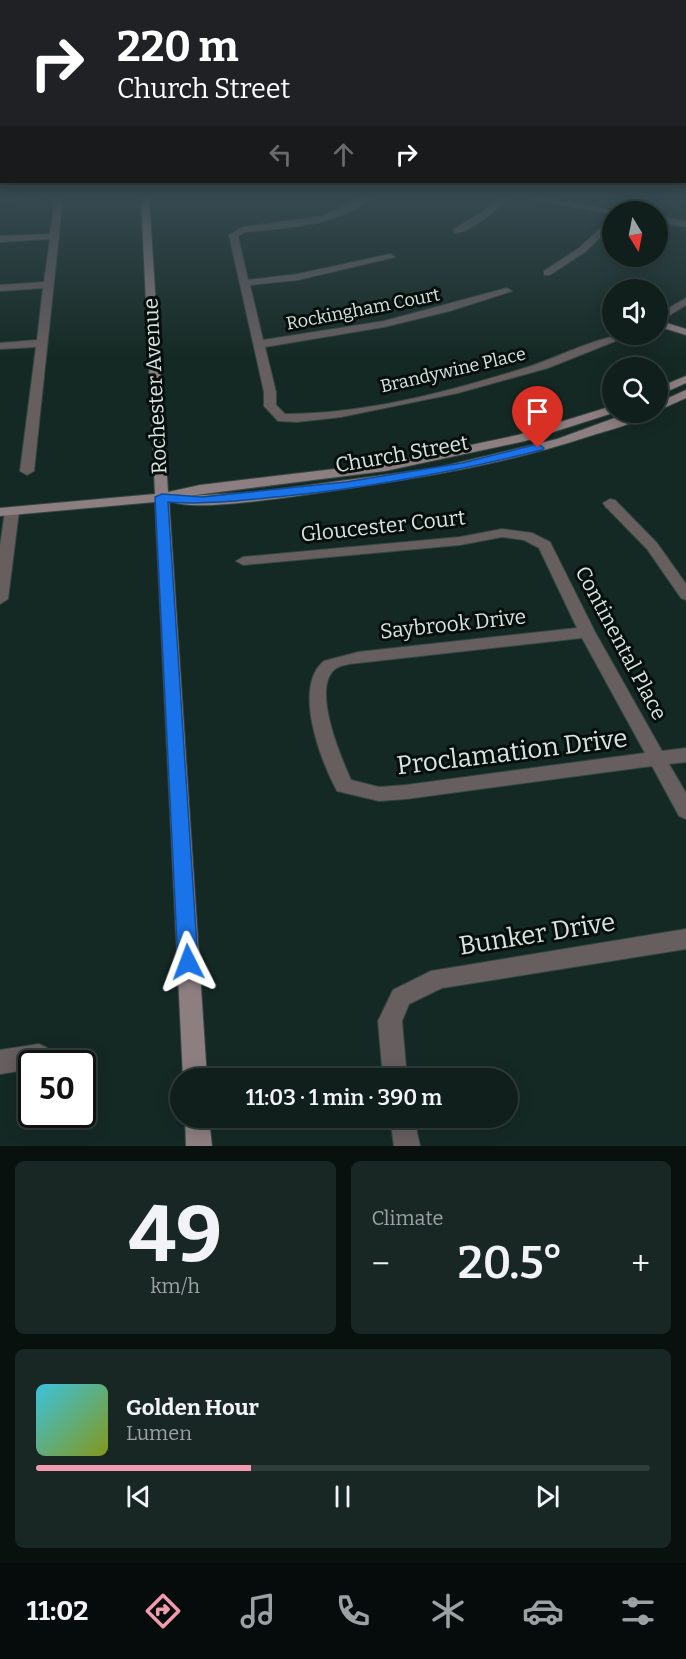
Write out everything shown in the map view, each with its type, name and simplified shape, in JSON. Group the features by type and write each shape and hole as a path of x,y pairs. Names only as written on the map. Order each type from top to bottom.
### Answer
{"main road":[{"name":"Rochester Avenue","path":"148,250 194,1068"},
{"path":"668,325 686,332"},
{"path":"668,387 686,379"},
{"path":"668,402 686,394"},
{"name":"Church Street","path":"6,512 162,497 200,489 353,472 445,456 564,426 602,413"},
{"name":"Church Street","path":"162,497 202,501 402,477 499,458 581,435 613,423"},
{"path":"198,1128 199,1146"}],"street":[{"path":"27,471 52,250"},
{"path":"237,250 259,344"},
{"path":"547,273 584,250"},
{"path":"246,283 298,277 390,257"},
{"path":"0,288 48,285"},
{"name":"Rockingham Court","path":"259,344 391,324 507,291"},
{"path":"668,313 686,301"},
{"path":"0,346 41,343"},
{"name":"Brandywine Place","path":"259,344 270,392 270,406 282,418 302,418 464,390 536,369 602,344"},
{"path":"610,503 652,546 686,595"},
{"path":"0,599 6,512"},
{"name":"Gloucester Court","path":"243,561 460,541 502,533 527,536"},
{"name":"Continental Place","path":"527,536 545,545 587,632 686,811"},
{"name":"Saybrook Drive","path":"344,786 326,743 321,713 317,684 326,668 348,659 379,654 587,632"},
{"name":"Proclamation Drive","path":"344,786 379,794 406,792 686,755"},
{"name":"Bunker Drive","path":"394,1068 390,1022 401,997 439,978 686,939"},
{"path":"0,1062 18,1059"},
{"path":"404,1128 407,1146"}],"route":[{"path":"188,962 162,497 202,501 346,486 462,466 538,448"}]}
